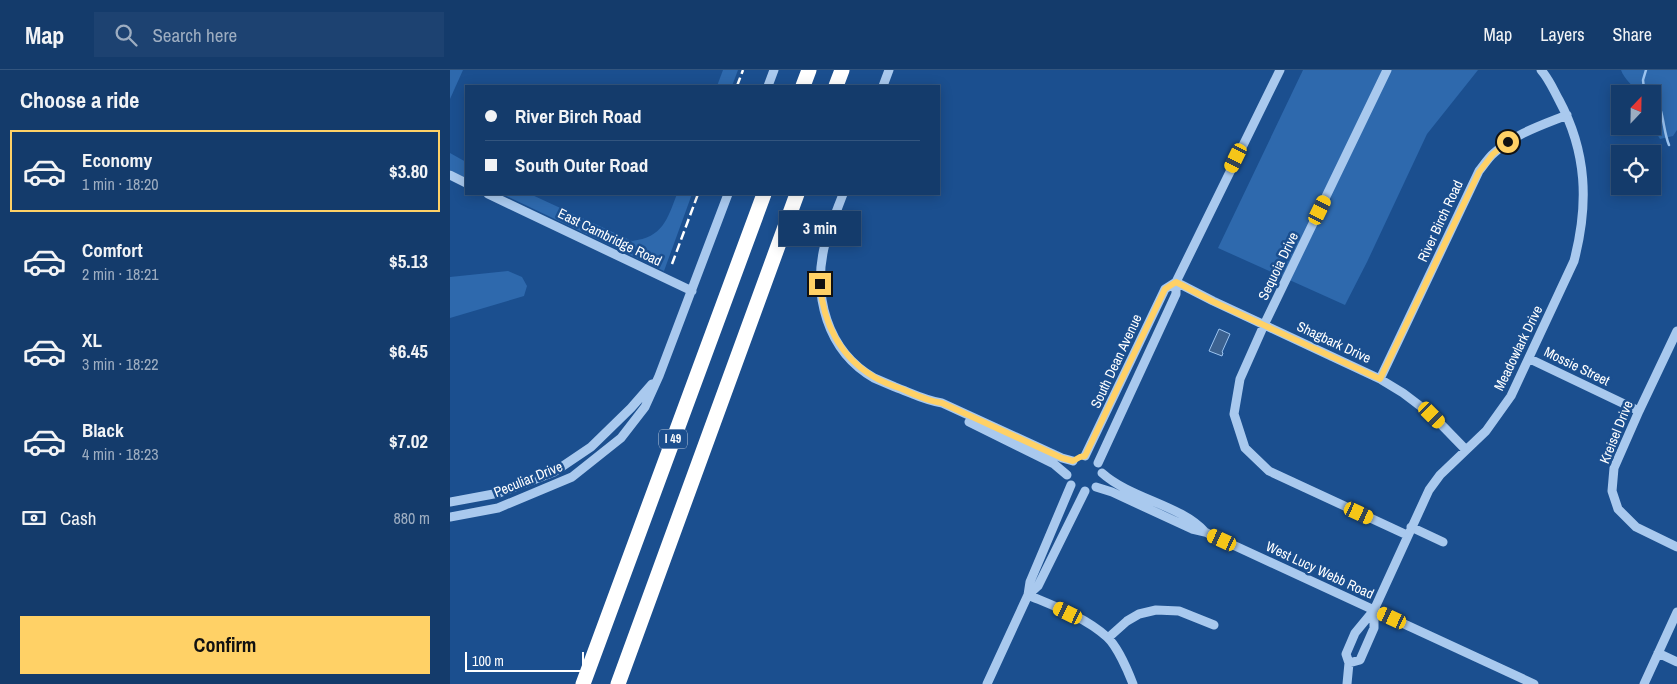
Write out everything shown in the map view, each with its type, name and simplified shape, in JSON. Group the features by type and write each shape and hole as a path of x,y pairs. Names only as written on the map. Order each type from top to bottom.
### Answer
{"highway":[{"path":"803,85 809,70"},
{"path":"836,85 842,70"},
{"name":"I 49","path":"583,684 764,195"},
{"name":"I 49","path":"618,684 797,195"}],"street":[{"path":"768,85 774,70"},
{"path":"883,85 889,70"},
{"name":"South Dean Avenue","path":"1098,463 1176,294 1176,282 1280,70"},
{"name":"Sequoia Drive","path":"1387,70 1264,325 1240,379 1234,414 1245,448 1269,471 1409,531 1442,542"},
{"name":"Meadowlark Drive","path":"1374,610 1428,490 1440,475 1486,431 1500,414 1530,359 1574,261 1580,238 1584,191 1582,165 1575,135 1567,115 1547,76 1541,70"},
{"name":"River Birch Road","path":"1380,379 1479,172 1493,154 1508,142 1531,129 1567,115"},
{"path":"450,175 465,182"},
{"name":"East Cambridge Road","path":"490,195 692,291"},
{"name":"Peculiar Drive","path":"450,517 498,508 572,476 621,438 645,407 659,376 728,195"},
{"path":"843,195 825,244 820,284 821,298 829,326 844,352 864,371 876,379 932,402 942,403 1062,458 1073,461"},
{"name":"South Dean Avenue","path":"1085,456 1165,289 1176,282"},
{"name":"Shagbark Drive","path":"1176,282 1380,379 1403,393 1432,415 1466,450"},
{"name":"Kreisel Drive","path":"1677,331 1614,468 1612,491 1618,509 1636,527 1677,547"},
{"name":"Mossie Street","path":"1530,359 1639,411"},
{"name":"Peculiar Drive","path":"450,502 499,493 554,472 591,447 631,408 659,376"},
{"path":"932,402 939,408 1054,464 1067,475 1071,485 1079,490 1085,491 1096,487 1100,482 1102,473 1098,463 1085,456 1073,461 1068,468 1067,475"},
{"name":"West Lucy Webb Road","path":"1102,473 1125,489 1196,522 1205,532"},
{"path":"987,684 1028,594 1030,582 1071,485"},
{"name":"West Lucy Webb Road","path":"1096,487 1112,492 1192,530 1205,532 1534,684"},
{"path":"1028,594 1038,586 1085,491"},
{"path":"1028,594 1071,614 1108,638 1128,669 1133,684"},
{"path":"1108,638 1127,621 1139,614 1156,610 1179,611 1214,625"},
{"path":"1347,684 1349,663 1346,654 1355,633 1374,610"},
{"path":"1349,663 1360,660 1374,628 1374,610"},
{"path":"1644,684 1677,612"},
{"path":"1658,653 1677,662"}],"shaded area":[{"path":"450,70 463,70 450,99"},
{"path":"723,70 738,70 732,85 717,85"},
{"path":"1303,70 1478,70 1427,134 1345,305 1218,248"},
{"path":"1621,70 1677,70 1677,130 1673,136 1660,139 1658,135 1661,135 1661,85 1632,85"},
{"path":"450,153 465,161 465,178 450,170"},
{"path":"504,195 532,195 632,241 651,236 662,226 667,219 677,195 692,195 664,271"},
{"path":"508,271 522,277 527,286 524,296 450,318 450,277"},
{"path":"1219,329 1230,334 1222,356 1209,351"}],"waterway":[{"path":"1644,85 1646,70"},
{"path":"1661,112 1669,145"}],"railway":[{"path":"737,85 743,70"},
{"path":"672,264 698,195"}],"route":[{"path":"820,284 824,311 835,339 853,362 864,371 876,379 932,402 942,403 1062,458 1073,461 1085,456 1165,289 1176,282 1214,302 1380,379 1479,172 1493,154 1508,142"}]}
